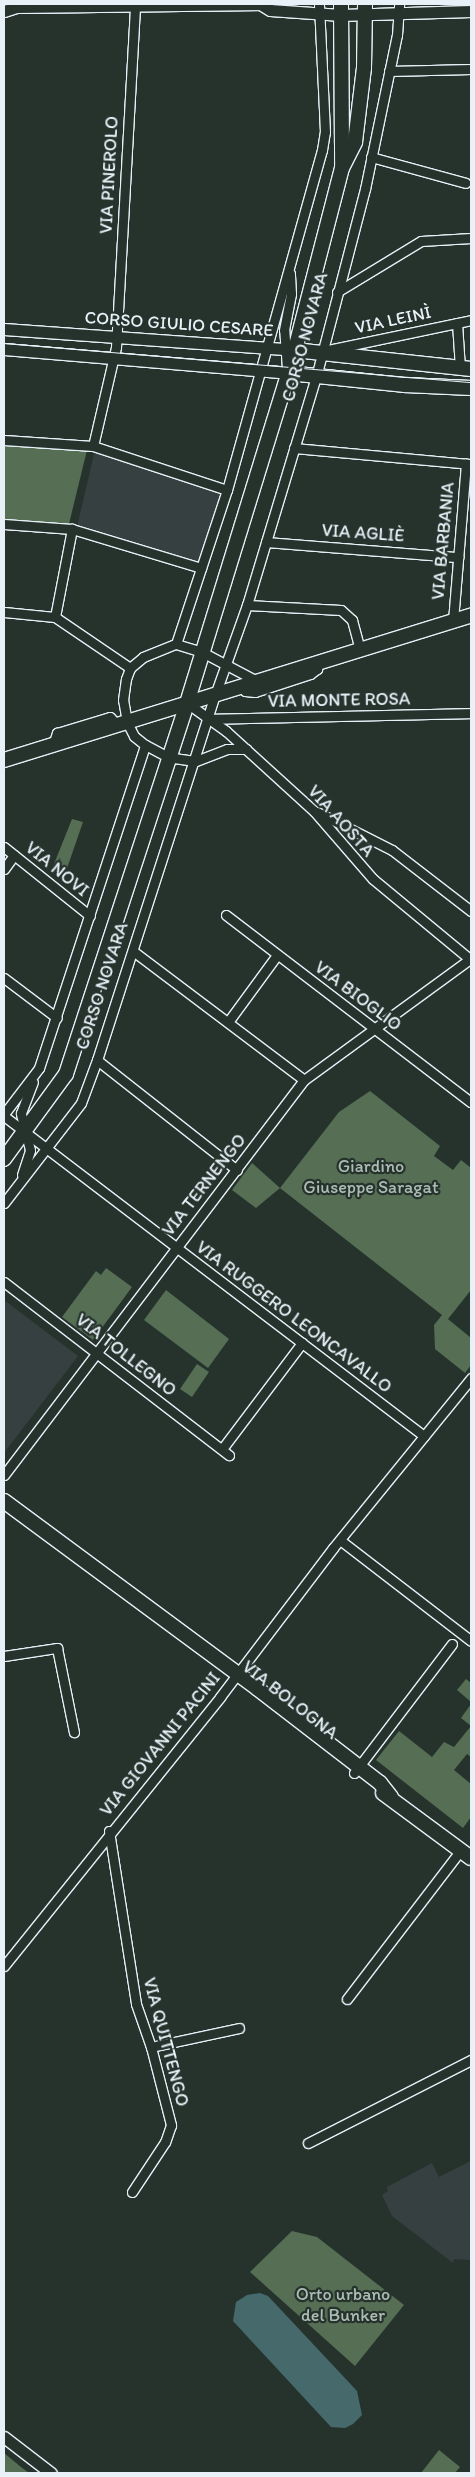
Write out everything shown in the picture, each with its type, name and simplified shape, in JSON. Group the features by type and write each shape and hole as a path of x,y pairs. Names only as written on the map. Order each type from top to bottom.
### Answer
{"main road":[{"name":"CORSO NOVARA","path":"4,1159 66,1074 187,703 288,373 289,350 342,168 355,142 360,108 365,9"},
{"name":"CORSO NOVARA","path":"341,10 342,168"},
{"name":"CORSO GIULIO CESARE","path":"289,350 466,368"},
{"name":"CORSO GIULIO CESARE","path":"288,373 316,377 471,388"},
{"path":"4,760 471,615"},
{"name":"VIA BOLOGNA","path":"4,1501 171,1627 181,1630 235,1677 356,1770 380,1783 391,1797 466,1854"}],"street":[{"path":"4,4 16,8"},
{"path":"4,11 16,8 263,4 270,10 399,8 471,11"},
{"name":"VIA PINEROLO","path":"93,446 116,348 134,6"},
{"name":"CORSO NOVARA","path":"4,1203 81,1103 97,1060 215,694 247,605 316,377 371,157 389,71 399,8"},
{"name":"CORSO NOVARA","path":"176,644 227,490 325,132 319,9"},
{"path":"389,71 471,69"},
{"path":"371,157 466,183"},
{"path":"337,292 421,241 471,238"},
{"path":"289,350 285,321 291,294 290,265"},
{"name":"VIA LEINÌ","path":"321,352 471,320"},
{"path":"457,323 466,368"},
{"name":"CORSO GIULIO CESARE","path":"4,329 260,372 288,373"},
{"name":"CORSO GIULIO CESARE","path":"4,349 266,348 289,350"},
{"path":"4,440 93,446 227,490"},
{"path":"294,448 469,464"},
{"name":"VIA BARBANIA","path":"453,621 458,557 469,464"},
{"path":"4,524 72,529 201,568"},
{"path":"54,617 72,529"},
{"name":"VIA AGLIÈ","path":"266,542 458,557"},
{"path":"247,605 341,610 352,620 360,650"},
{"path":"4,612 54,617 130,668"},
{"path":"247,750 228,749 194,761 168,757 145,745 122,723 122,700 130,668 143,657 176,644 202,652 257,682"},
{"path":"240,686 249,692 256,691 310,674 317,669 317,663"},
{"name":"VIA AOSTA","path":"187,703 247,750 314,811 373,879 471,959"},
{"name":"VIA MONTE ROSA","path":"208,719 471,713"},
{"name":"CORSO NOVARA","path":"4,1115 39,1068 57,1018 145,745"},
{"path":"314,811 392,850 471,911"},
{"name":"VIA NOVI","path":"4,847 90,916"},
{"path":"4,869 14,856"},
{"name":"VIA BIOGLIO","path":"226,915 471,1102"},
{"path":"133,951 304,1080"},
{"path":"228,1022 277,955"},
{"name":"VIA TERNENGO","path":"4,1475 98,1354 304,1080 471,959"},
{"path":"4,978 57,1018"},
{"path":"97,1060 237,1170"},
{"path":"20,1182 30,1150 24,1132 23,1107 39,1068"},
{"name":"VIA RUGGERO LEONCAVALLO","path":"4,1115 424,1436"},
{"name":"VIA TOLLEGNO","path":"4,1282 225,1452 302,1343"},
{"name":"VIA GIOVANNI PACINI","path":"4,1966 109,1831 235,1677 340,1540 471,1378"},
{"path":"340,1540 471,1640"},
{"path":"356,1770 452,1644"},
{"path":"4,1656 57,1648 74,1732"},
{"name":"VIA QUITTENGO","path":"109,1831 136,2004 151,2047 171,2125 165,2142 132,2192"},
{"path":"347,1999 466,1854"},
{"path":"151,2047 239,2028"},
{"path":"308,2143 471,2060"},
{"path":"4,2437 51,2473"}],"shaded area":[{"path":"95,450 223,492 199,564 77,527"},
{"path":"4,1300 78,1356 4,1453"},
{"path":"471,2161 471,2260 454,2259 453,2263 392,2216 382,2195 388,2191 387,2187 432,2163 439,2177"}],"green space":[{"path":"4,444 87,450 69,524 4,519"},
{"path":"72,819 83,822 64,877 52,869"},
{"name":"Giardino Giuseppe Saragat","path":"370,1091 440,1146 434,1156 453,1170 461,1160 471,1168 471,1290 448,1319 471,1338 471,1365 465,1373 435,1349 434,1325 442,1315 280,1188 339,1112"},
{"path":"252,1163 280,1188 256,1208 232,1190"},
{"path":"106,1268 132,1287 93,1340 62,1317 96,1271 101,1275"},
{"path":"166,1290 229,1339 208,1368 144,1320"},
{"path":"197,1364 209,1372 192,1397 180,1389"},
{"path":"466,1679 471,1683 471,1702 457,1690"},
{"path":"471,1704 471,1726 461,1718"},
{"path":"471,1726 471,1757 467,1754 454,1770 471,1784 471,1817 463,1828 376,1760 399,1731 432,1757 444,1742 454,1747"},
{"name":"Orto urbano del Bunker","path":"292,2231 317,2237 404,2305 355,2366 250,2272"},
{"path":"439,2450 460,2467 455,2473 421,2473"},
{"path":"4,2453 21,2467 29,2473 4,2473"}],"water":[{"path":"260,2293 268,2296 357,2391 362,2415 353,2424 345,2428 331,2427 233,2321 236,2302 247,2295"}],"tram line":[{"path":"4,343 471,382"}]}
